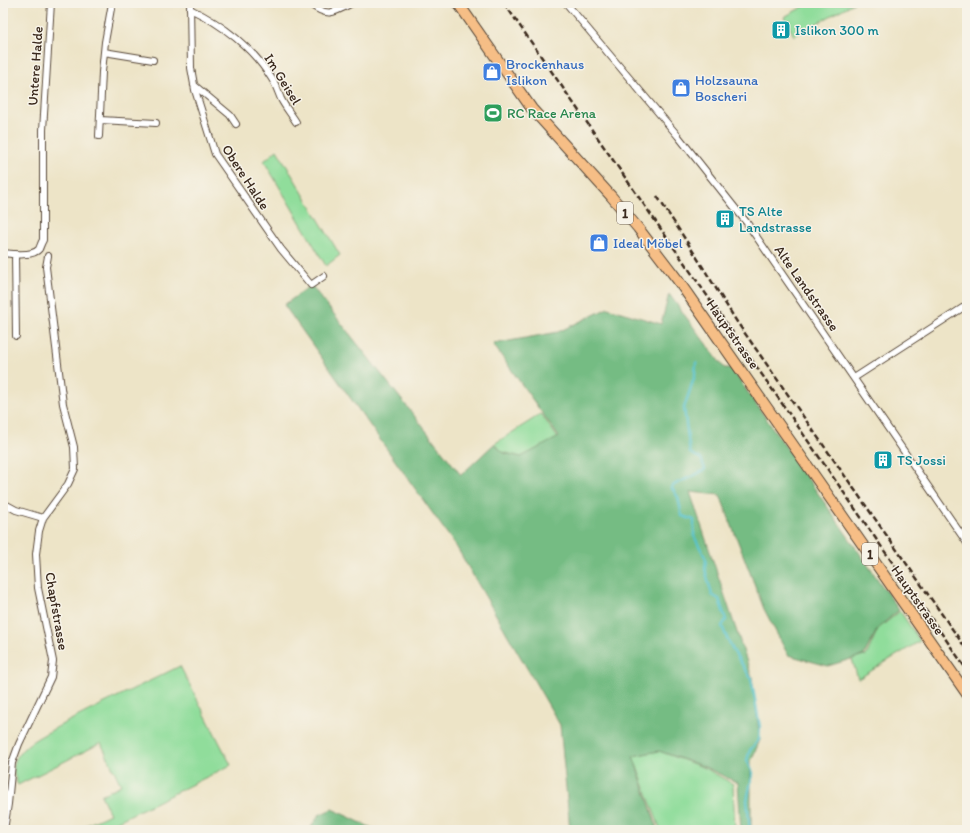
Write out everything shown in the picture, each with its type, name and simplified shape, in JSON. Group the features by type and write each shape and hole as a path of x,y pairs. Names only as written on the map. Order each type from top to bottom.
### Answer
{"main road":[{"name":"Hauptstrasse","path":"458,3 532,109 615,201 638,228 676,278 967,694"}],"street":[{"name":"Untere Halde","path":"15,254 32,254 38,250 42,240 43,130 51,3"},
{"path":"100,136 104,52 112,3"},
{"path":"309,3 326,13 334,13 352,3"},
{"name":"Alte Landstrasse","path":"566,3 678,136 747,223 967,543"},
{"name":"Obere Halde","path":"190,6 191,68 194,85 215,154 241,194 281,250 311,285 324,276"},
{"name":"Im Geisel","path":"190,6 228,32 257,58 273,80 282,100 296,122"},
{"path":"104,52 153,60"},
{"path":"194,85 230,114 236,124"},
{"path":"100,120 156,123"},
{"path":"3,253 15,254 16,336"},
{"name":"Chapfstrasse","path":"4,830 12,763 19,744 52,677 53,661 38,581 36,554 39,532 43,518 68,484 75,469 74,447 62,396 46,267 48,256"},
{"path":"854,378 967,305"},
{"path":"3,503 16,510 43,518"}],"green space":[{"path":"810,3 854,3 794,36 784,17"},
{"path":"277,150 340,255 326,266 264,161"},
{"path":"311,285 461,475 494,444 504,453 521,457 559,437 493,344 558,332 608,308 661,324 669,294 724,368 731,368 899,610 878,628 864,655 828,666 788,655 764,609 720,495 690,492 752,677 760,740 751,761 751,830 741,830 738,783 705,767 659,751 633,756 656,824 656,830 570,830 560,725 456,546 284,305"},
{"path":"541,414 558,438 521,457 503,452 494,444"},
{"path":"900,611 920,641 858,679 852,659 864,655 866,656 878,629"},
{"path":"180,666 231,765 100,830 76,830 110,814 101,795 121,785 101,743 18,785 14,773 14,766 16,758 27,745 74,718"},
{"path":"659,751 705,768 733,784 735,830 660,830 633,756"},
{"path":"332,809 379,830 309,830 319,815"}],"waterway":[{"path":"696,363 695,375 684,408 690,453 701,459 705,469 671,487 678,497 682,516 694,520 694,536 706,559 705,569 712,595 719,599 726,620 722,626 734,652 751,678 760,727 759,740 750,750 747,760 753,773 747,800 750,830"}],"railway":[{"path":"504,3 967,670"},
{"path":"657,196 737,322 967,650"}],"place":[{"name":"Islikon 300 m","path":"781,30"},
{"name":"Brockenhaus Islikon","path":"492,72"},
{"name":"Holzsauna Boscheri","path":"681,88"},
{"name":"RC Race Arena","path":"493,113"},
{"name":"TS Alte Landstrasse","path":"725,219"},
{"name":"Ideal Möbel","path":"599,243"},
{"name":"TS Jossi","path":"883,460"}]}
